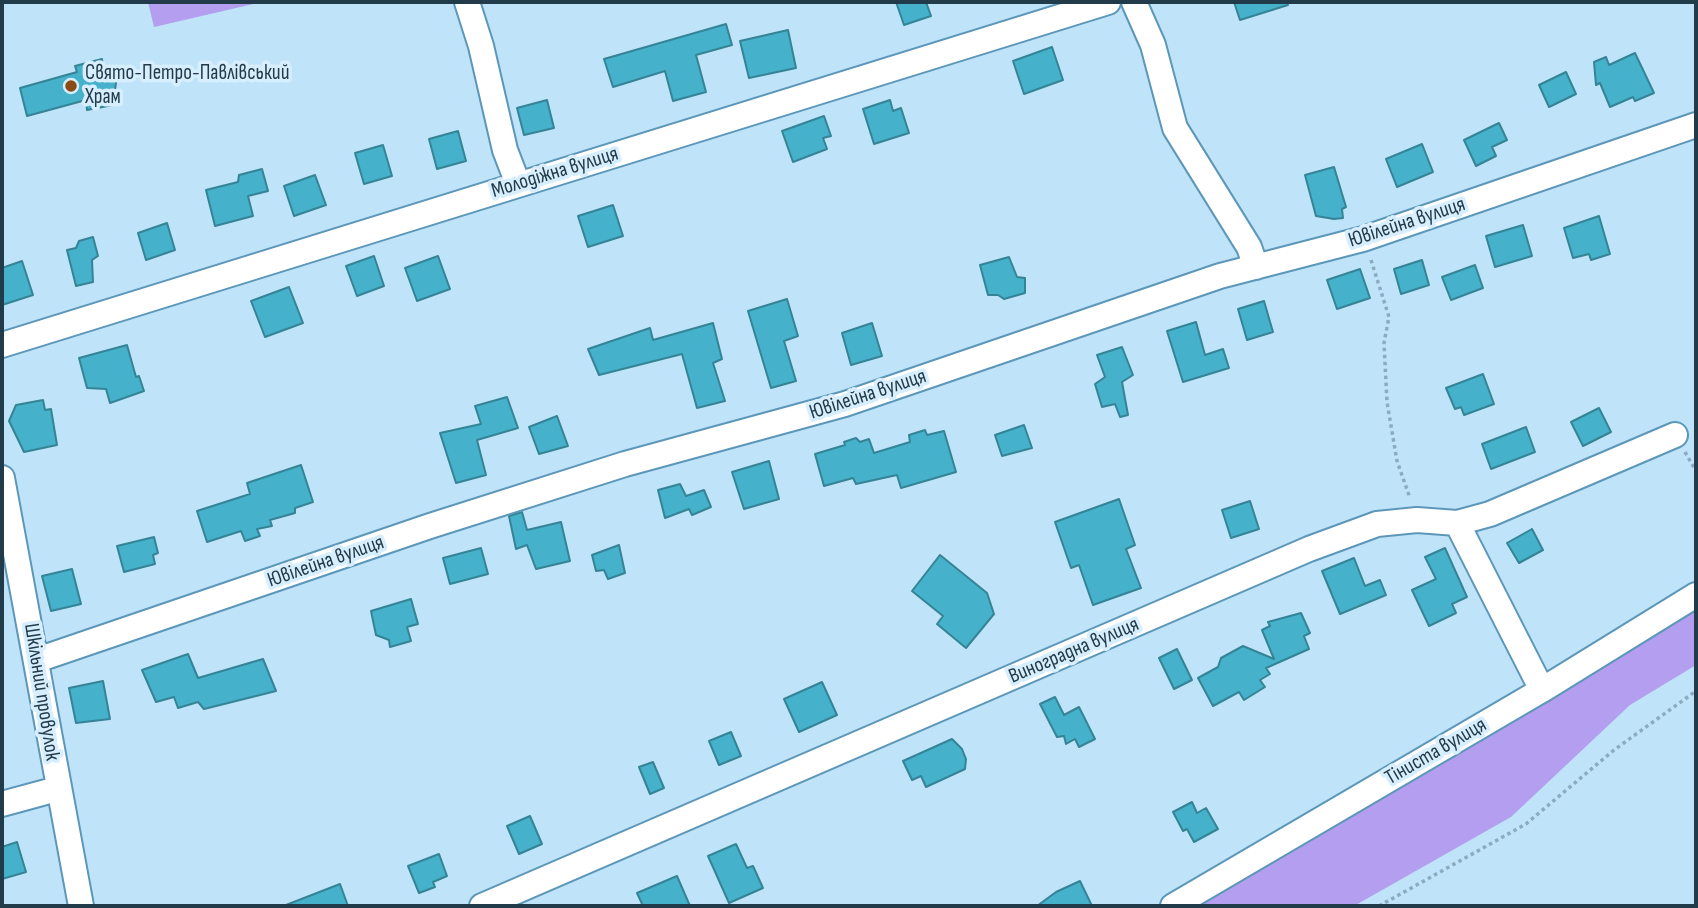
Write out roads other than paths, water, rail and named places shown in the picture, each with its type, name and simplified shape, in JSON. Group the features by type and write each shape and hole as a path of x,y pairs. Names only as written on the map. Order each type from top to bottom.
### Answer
{"street":[{"path":"467,2 481,46 505,150 518,184"},
{"name":"Молодіжна вулиця","path":"2,345 1108,2"},
{"path":"1134,2 1153,46 1175,128 1237,227 1256,267"},
{"name":"Ювілейна вулиця","path":"37,660 430,526 625,464 845,404 1256,267 1363,239 1696,125"},
{"name":"Виноградна вулиця","path":"482,906 1309,549 1377,524 1417,520 1457,523 1490,514 1675,435"},
{"name":"Шкільний провулок","path":"3,494 37,660 57,789 80,906"},
{"path":"1457,523 1542,690"},
{"name":"Тіниста вулиця","path":"1173,906 1542,690 1696,595"},
{"path":"2,804 57,789"}],"place":[{"name":"Свято-Петро-Павлівський Храм","path":"71,86"}]}
